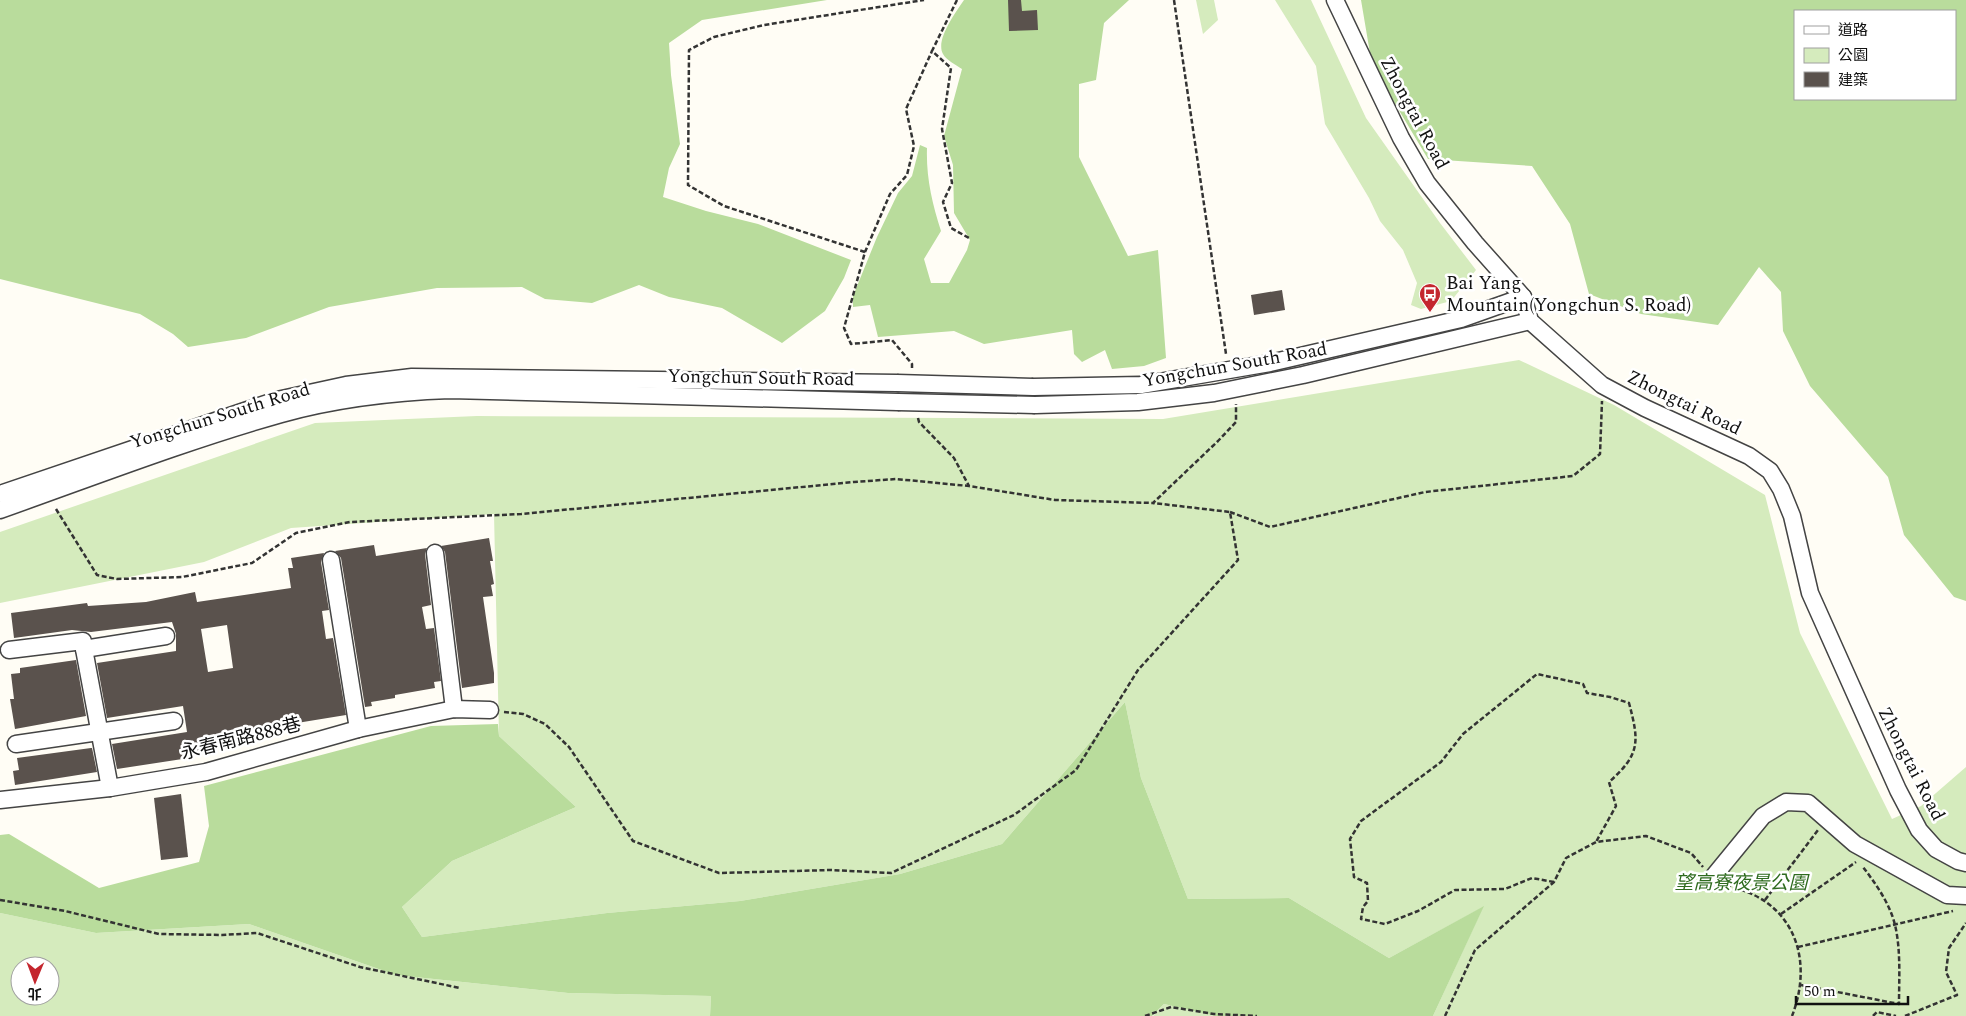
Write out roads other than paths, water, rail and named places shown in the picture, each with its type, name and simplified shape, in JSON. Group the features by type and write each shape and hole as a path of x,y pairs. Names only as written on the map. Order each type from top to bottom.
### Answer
{"street":[{"name":"Zhongtai Road","path":"1335,0 1400,138 1427,183 1475,243 1523,297 1530,321 1602,385 1645,408 1749,456 1770,471 1781,489 1792,516 1813,601 1898,790 1919,830 1936,849 1958,861 1966,863"},
{"name":"Yongchun South Road","path":"0,494 279,407 331,403 411,385 897,384 1034,387 1141,386 1270,363 1461,319 1523,297"},
{"name":"Yongchun South Road","path":"411,385 450,390 898,402 1036,405 1138,402 1214,392 1302,375 1530,321"},
{"name":"Yongchun South Road","path":"0,510 162,452 279,407"},
{"path":"435,553 454,709"},
{"path":"331,560 358,729"},
{"path":"84,649 166,636"},
{"path":"8,650 83,641 110,788"},
{"name":"永春南路888巷","path":"0,800 110,788 206,772 358,729 454,709 490,710"},
{"path":"16,744 174,721"},
{"path":"1719,881 1763,816 1786,802 1808,803 1855,844 1946,895 1966,896"}],"place":[{"name":"Bai Yang Mountain(Yongchun S. Road)","path":"1430,313"}],"park label":[{"name":"望高寮夜景公園","path":"1741,883"}]}
